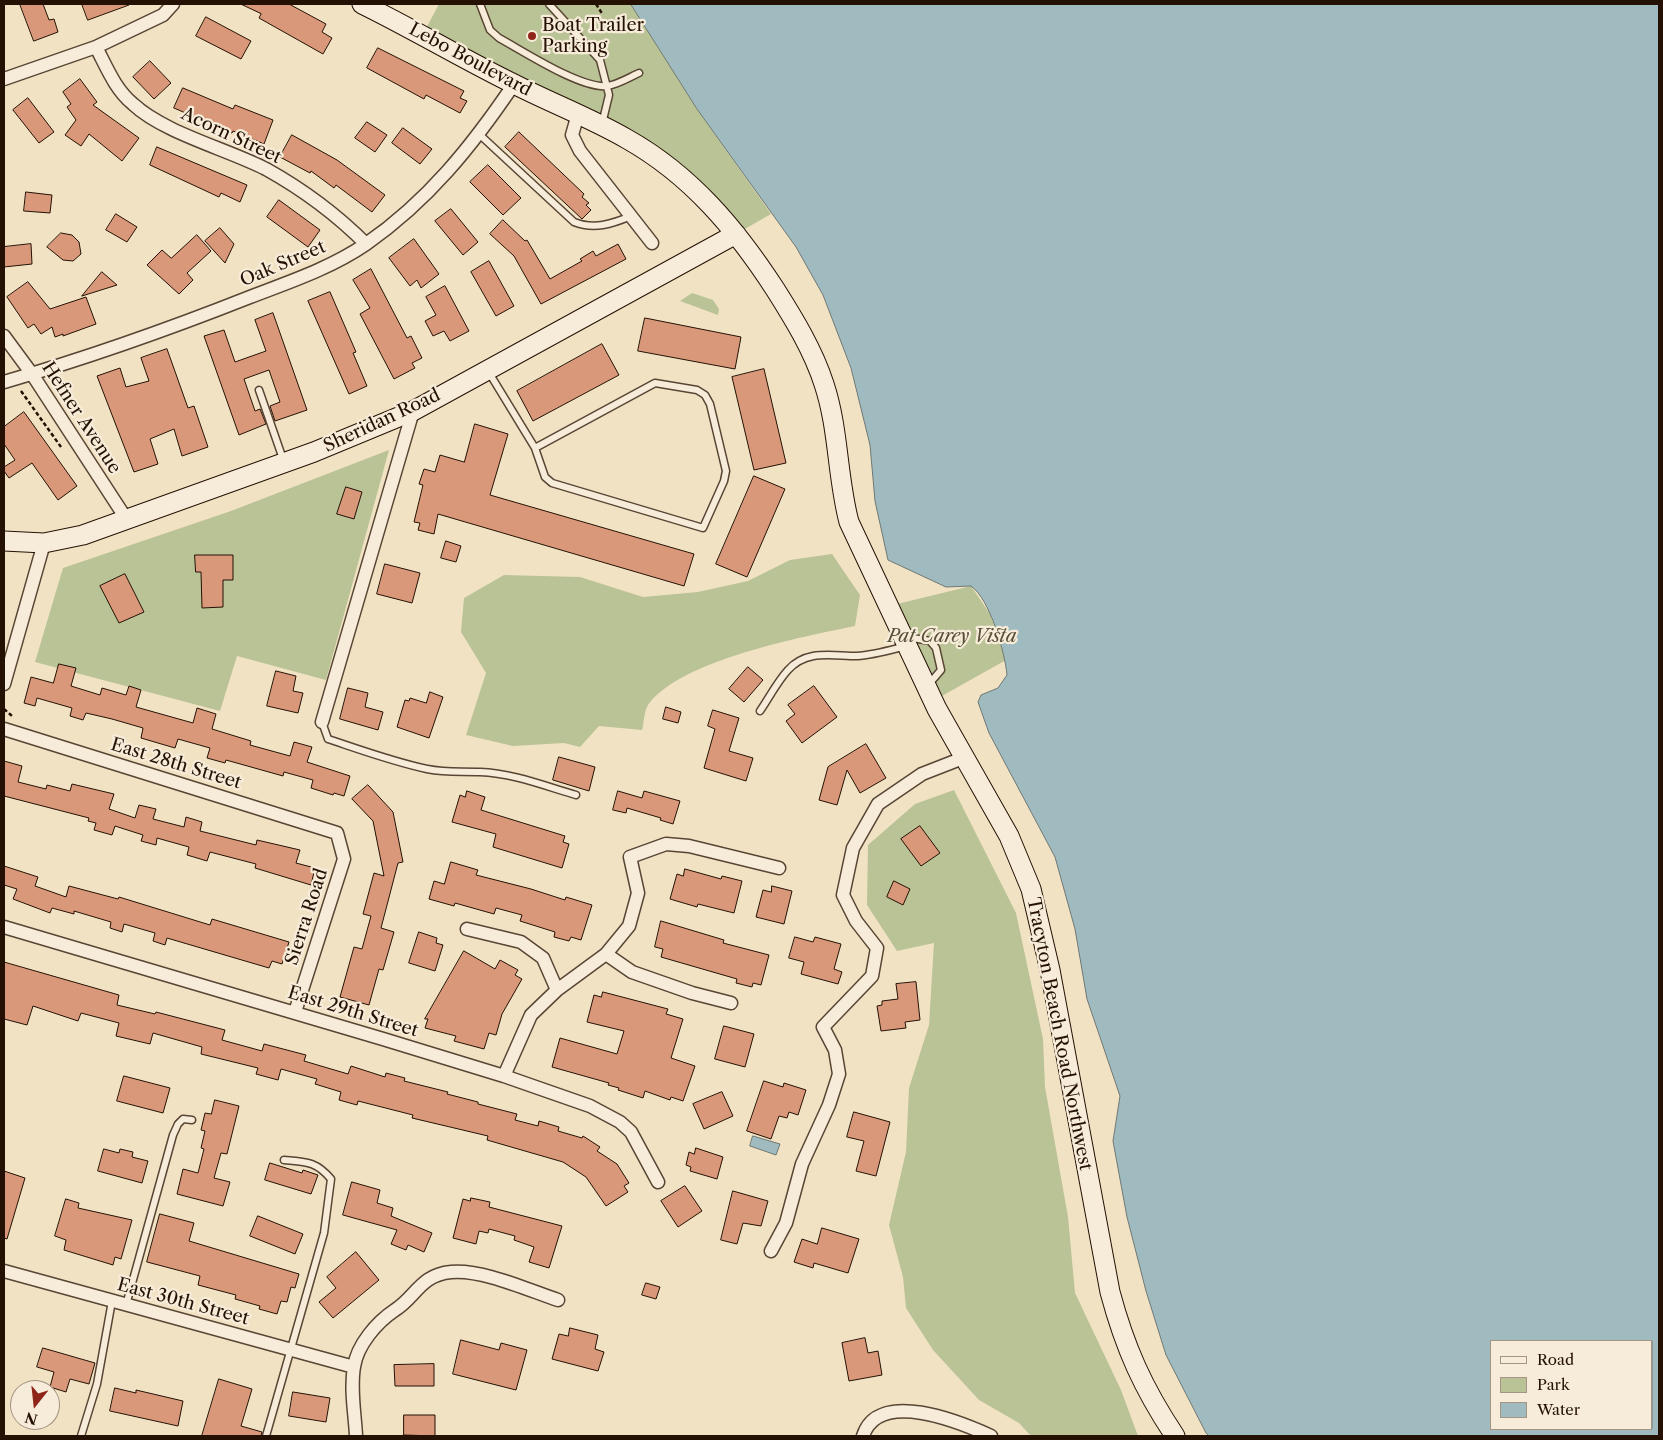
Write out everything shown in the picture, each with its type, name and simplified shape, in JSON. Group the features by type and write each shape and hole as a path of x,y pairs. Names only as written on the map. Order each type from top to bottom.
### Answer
{"main road":[{"name":"Lebo Boulevard","path":"362,4 514,84 601,125 649,152 682,176 712,205 736,234"},
{"name":"Sheridan Road","path":"4,541 44,542 82,534 127,520 362,434 412,411 736,234"},
{"name":"Tracyton Beach Road Northwest","path":"736,234 785,304 814,357 831,410 838,446 844,503 849,522 926,685 963,758 1009,836 1031,889 1050,970 1110,1292 1122,1336 1139,1375 1175,1436"}],"street":[{"path":"4,79 96,47 163,15 173,4"},
{"name":"Acorn Street","path":"96,47 116,87 133,105 152,118 266,170 316,202 366,244"},
{"name":"Oak Street","path":"8,381 189,322 320,269 366,244 407,212 453,167 480,135 514,84"},
{"path":"578,114 572,135 580,151 652,243"},
{"name":"Hefner Avenue","path":"4,336 32,374 127,520"},
{"path":"322,722 412,411"},
{"path":"4,684 44,542"},
{"name":"East 28th Street","path":"4,729 337,833"},
{"path":"772,1251 786,1222 802,1164 829,1105 838,1074 835,1050 823,1027 872,976 877,948 856,921 843,895 853,848 878,804 922,774 963,758"},
{"name":"Sierra Road","path":"295,1012 344,859 337,833"},
{"path":"504,1076 531,1015 557,990 606,954 629,926 638,893 630,857 666,844 689,846 779,868"},
{"name":"East 29th Street","path":"4,927 295,1012 504,1076 590,1106 620,1122 631,1132 658,1182"},
{"path":"467,929 496,934 521,942 543,958 557,990"},
{"path":"606,954 632,972 692,993 731,1004"},
{"name":"East 30th Street","path":"4,1271 354,1367"},
{"path":"356,1436 354,1367 360,1346 387,1314 396,1310 425,1282 442,1274 461,1272 481,1276 558,1300"},
{"path":"863,1436 866,1428 878,1416 899,1412 927,1413 951,1420 990,1436"}],"lane":[{"path":"480,4 490,30 499,38 565,74 592,84 608,86 639,73"},
{"path":"549,4 600,60 609,95 601,125"},
{"path":"480,135 574,222 584,226 601,225 632,216"},
{"path":"487,370 535,448 545,477 552,483 703,528 724,481 726,471 710,404 705,395 697,390 662,383 655,383 535,448"},
{"path":"259,390 284,463"},
{"path":"760,711 788,670 798,661 810,656 830,654 857,656 905,641"},
{"path":"322,722 328,739 372,754 425,769 451,773 480,772 518,778 576,795"},
{"path":"126,1305 173,1135 178,1124 184,1119 192,1120"},
{"path":"266,1436 324,1233 331,1179 321,1167 306,1162 284,1160"},
{"path":"81,1436 97,1384 112,1301"}],"path":[{"path":"596,4 604,15"},
{"path":"8,381 62,448"}],"green space":[{"path":"439,4 631,4 697,109 771,214 736,234 682,176 423,34"},
{"path":"692,293 713,300 719,309 718,315 680,301"},
{"path":"389,450 326,680 237,656 220,711 35,662 63,568 231,511"},
{"path":"832,554 860,595 855,626 775,644 714,663 686,675 664,689 648,705 642,730 599,726 580,747 564,743 513,746 466,735 486,673 461,632 464,598 504,575 580,577 643,597 698,592 748,581 790,560"},
{"name":"Pat Carey Vista","path":"971,586 990,614 1006,660 933,701 889,606"},
{"path":"954,790 1016,913 1043,1039 1045,1087 1068,1217 1075,1293 1121,1390 1138,1436 1031,1436 1019,1423 979,1400 933,1350 906,1308 903,1277 889,1225 906,1152 909,1088 929,1025 934,943 897,951 867,905 868,845 915,804"}],"water":[{"path":"631,4 1659,4 1659,1436 1209,1436 1206,1433 1166,1355 1146,1291 1127,1217 1113,1141 1120,1096 1087,999 1075,929 1055,857 989,733 978,702 981,695 998,688 1007,675 995,627 984,602 971,586 946,587 888,560 875,501 870,445 851,368 823,295 796,247 697,109"},
{"path":"753,1136 780,1144 776,1155 750,1146"}],"building":[{"path":"20,4 43,4 49,20 54,19 58,32 34,41"},
{"path":"82,4 128,4 129,5 88,20"},
{"path":"241,4 289,4 326,24 322,32 332,38 323,54 259,18 261,14"},
{"path":"206,17 251,41 241,59 196,36"},
{"path":"378,48 464,91 460,98 467,101 460,113 426,95 424,99 367,68"},
{"path":"150,61 171,83 154,99 133,77"},
{"path":"80,79 97,102 93,105 139,138 122,161 89,134 81,146 65,135 76,120 67,107 71,104 63,92"},
{"path":"183,88 233,109 235,105 273,120 264,144 233,131 232,133 224,130 174,108"},
{"path":"28,98 54,132 39,143 13,110"},
{"path":"367,122 387,135 375,152 355,138"},
{"path":"403,128 432,149 420,164 392,143"},
{"path":"519,132 584,194 582,197 589,203 586,205 591,210 582,219 505,147"},
{"path":"292,135 337,160 385,195 372,212 336,185 334,188 311,171 310,173 280,157"},
{"path":"157,147 247,185 240,202 221,193 219,197 150,165"},
{"path":"488,165 521,198 503,215 470,182"},
{"path":"26,192 52,195 50,213 24,211"},
{"path":"279,200 320,230 308,247 267,217"},
{"path":"451,209 478,242 463,255 435,221"},
{"path":"116,214 137,227 127,242 106,230"},
{"path":"503,220 525,241 527,240 550,279 582,261 580,259 593,251 596,256 618,244 626,259 541,304 514,256 490,234"},
{"path":"220,228 234,244 225,263 205,241"},
{"path":"61,233 72,235 79,242 81,254 73,261 63,260 47,247"},
{"path":"197,235 211,251 187,273 193,280 179,294 147,265 162,250 171,258"},
{"path":"414,239 439,274 421,288 417,280 410,286 389,258"},
{"path":"31,244 32,264 4,267 4,247"},
{"path":"489,261 514,306 496,316 471,272"},
{"path":"371,269 407,338 411,336 422,358 412,363 415,368 394,379 360,314 370,308 353,280"},
{"path":"102,272 117,285 82,296"},
{"path":"28,282 50,309 86,297 96,324 55,337 52,327 41,334 34,324 28,328 7,297"},
{"path":"445,286 469,331 450,341 444,331 433,336 425,321 436,315 426,297"},
{"path":"330,292 356,352 353,353 367,386 349,394 308,301"},
{"path":"273,313 307,410 275,421 270,406 280,402 269,370 244,379 255,411 260,409 266,424 239,435 204,336 224,330 235,362 266,351 255,320"},
{"path":"645,318 741,337 735,369 638,351"},
{"path":"602,344 619,375 533,421 517,391"},
{"path":"167,349 188,408 194,406 208,447 182,456 174,429 150,439 158,464 134,472 97,376 120,368 126,387 149,381 141,358"},
{"path":"764,369 786,463 754,470 732,377"},
{"path":"24,412 77,486 58,500 32,463 9,478 4,471 4,467 15,460 4,444 4,427"},
{"path":"475,424 508,434 490,495 694,554 684,586 438,514 434,534 418,530 420,523 414,522 423,485 419,484 424,469 435,472 440,455 464,462"},
{"path":"754,476 785,489 747,577 716,564"},
{"path":"346,487 362,492 354,519 337,514"},
{"path":"446,541 461,546 456,562 441,558"},
{"path":"195,555 233,555 233,580 223,580 223,607 202,608 201,572 196,572"},
{"path":"385,564 420,573 412,603 377,594"},
{"path":"125,574 144,612 119,623 100,586"},
{"path":"59,664 76,668 71,686 100,695 102,688 126,695 129,686 141,690 136,707 193,723 197,708 216,714 212,729 251,741 250,745 290,756 294,742 312,747 307,762 350,776 344,796 334,793 333,795 311,788 313,780 284,772 283,776 226,760 225,763 207,758 210,748 178,739 175,748 141,738 143,728 86,713 83,720 70,716 72,708 37,698 35,706 24,703 31,677 53,683"},
{"path":"748,667 763,680 744,702 729,689"},
{"path":"276,671 296,676 293,691 303,693 298,713 267,706"},
{"path":"814,686 837,717 802,743 786,721 795,714 788,705"},
{"path":"348,688 368,693 365,707 383,712 378,730 340,719"},
{"path":"430,692 443,697 429,738 397,727 405,700 409,701 410,698 426,703"},
{"path":"666,707 681,712 678,723 663,719"},
{"path":"713,710 739,718 729,751 753,758 746,781 704,768 715,729 708,726"},
{"path":"866,744 886,778 860,793 847,770 837,805 819,800 828,767"},
{"path":"559,757 595,767 589,791 553,780"},
{"path":"4,761 22,766 18,782 46,789 47,785 70,791 72,784 114,794 109,809 135,818 139,805 156,809 153,819 184,827 186,817 202,822 200,831 256,845 257,840 300,850 296,863 315,868 311,885 255,868 256,864 210,852 207,861 187,855 189,847 157,838 156,845 141,841 143,835 115,826 112,835 94,830 96,823 88,821 89,818 4,796"},
{"path":"368,785 393,812 403,862 398,863 381,928 394,932 383,970 379,969 369,1005 340,997 354,947 362,949 371,916 363,914 374,873 384,876 373,821 352,799"},
{"path":"467,791 485,797 481,810 565,836 563,842 569,844 562,868 493,847 496,834 452,822 460,795 465,797"},
{"path":"618,791 642,798 644,791 680,801 673,824 660,820 661,818 627,808 626,813 613,810"},
{"path":"920,826 940,853 921,866 901,839"},
{"path":"451,862 478,870 476,875 565,900 566,897 592,905 581,940 571,937 569,941 554,937 555,932 520,921 522,915 496,908 494,914 455,903 454,906 429,899 434,881 444,884"},
{"path":"4,866 38,877 35,886 66,897 69,886 118,899 119,897 210,925 212,919 289,942 282,964 272,961 269,968 167,938 165,945 153,941 155,933 124,924 122,932 110,928 111,922 74,911 74,914 52,908 50,913 13,899 17,889 4,885"},
{"path":"685,869 721,879 722,876 742,881 734,913 698,904 697,907 670,899 677,874 683,876"},
{"path":"894,881 910,889 903,905 887,897"},
{"path":"772,886 792,891 784,924 756,917 763,890 771,892"},
{"path":"661,921 724,940 723,943 769,955 761,985 753,983 752,987 736,983 737,979 661,957 663,949 655,947"},
{"path":"419,932 437,938 436,943 443,945 435,971 409,963"},
{"path":"795,937 813,942 815,937 841,944 834,969 842,972 838,984 801,974 804,962 789,958"},
{"path":"464,951 495,969 500,960 518,970 515,975 522,979 502,1014 496,1035 489,1033 484,1049 454,1041 456,1036 425,1028 428,1019 425,1019"},
{"path":"4,962 119,995 117,1005 155,1014 156,1012 225,1030 222,1040 262,1051 264,1044 306,1055 304,1061 348,1074 351,1066 385,1077 386,1073 405,1078 404,1081 448,1092 447,1094 478,1102 478,1104 517,1114 515,1120 538,1126 539,1121 559,1127 558,1131 582,1138 583,1136 600,1147 597,1151 617,1164 629,1183 624,1186 628,1192 606,1206 586,1177 563,1162 487,1140 488,1136 412,1118 413,1115 358,1101 357,1105 339,1100 341,1092 315,1084 317,1079 281,1069 278,1080 256,1074 258,1068 201,1054 202,1047 153,1033 150,1044 116,1036 119,1023 81,1013 78,1021 33,1006 27,1025 4,1019"},
{"path":"916,982 920,1020 905,1022 906,1028 881,1031 877,1006 882,1005 882,1001 898,999 896,984"},
{"path":"603,992 668,1009 666,1014 683,1019 671,1058 695,1066 683,1101 671,1097 670,1100 645,1091 643,1098 618,1090 619,1088 608,1085 609,1083 552,1067 560,1038 617,1054 624,1031 587,1022 594,995 601,997"},
{"path":"724,1026 754,1034 745,1067 715,1059"},
{"path":"124,1076 170,1088 163,1113 117,1101"},
{"path":"764,1081 783,1087 784,1083 806,1090 798,1115 789,1112 787,1118 779,1116 771,1139 747,1131"},
{"path":"722,1092 733,1116 704,1129 693,1104"},
{"path":"215,1100 239,1106 227,1154 221,1153 214,1178 230,1182 223,1206 177,1194 183,1169 198,1173 204,1149 201,1148 205,1131 201,1130 205,1113 211,1114"},
{"path":"854,1112 890,1122 876,1176 856,1171 864,1141 847,1137"},
{"path":"696,1148 723,1157 717,1179 690,1171 691,1167 686,1165 689,1152 694,1154"},
{"path":"104,1149 119,1153 120,1149 133,1152 132,1157 148,1161 142,1183 98,1171"},
{"path":"270,1163 302,1173 303,1170 318,1175 311,1194 265,1180"},
{"path":"4,1171 25,1178 7,1239 4,1238"},
{"path":"352,1182 380,1190 377,1203 393,1208 391,1216 432,1233 424,1252 408,1245 406,1250 391,1244 397,1230 343,1215"},
{"path":"685,1186 702,1211 678,1227 661,1201"},
{"path":"733,1191 768,1201 761,1226 743,1223 737,1244 721,1240"},
{"path":"471,1198 490,1202 489,1207 562,1226 549,1268 529,1262 534,1247 514,1240 515,1236 489,1229 488,1233 479,1231 476,1244 453,1238 463,1199 470,1201"},
{"path":"66,1199 79,1203 78,1208 132,1220 121,1259 115,1257 113,1265 64,1250 66,1240 55,1236"},
{"path":"160,1214 194,1223 189,1241 299,1274 295,1288 291,1287 287,1302 281,1301 277,1314 259,1309 260,1306 235,1299 236,1295 198,1285 200,1276 147,1262"},
{"path":"258,1216 303,1234 295,1254 250,1236"},
{"path":"822,1228 859,1239 848,1273 814,1263 813,1268 794,1262 802,1239 817,1244"},
{"path":"356,1252 379,1280 333,1318 319,1302 336,1288 327,1277"},
{"path":"646,1283 660,1287 656,1299 642,1295"},
{"path":"570,1328 598,1335 595,1349 604,1352 598,1371 552,1359 559,1334 568,1336"},
{"path":"865,1338 868,1353 878,1351 882,1375 849,1381 842,1343"},
{"path":"461,1340 499,1350 501,1343 527,1350 516,1390 453,1374"},
{"path":"43,1348 95,1363 89,1384 70,1379 66,1392 60,1390 60,1380 52,1380 54,1372 37,1367"},
{"path":"434,1364 434,1386 395,1386 394,1365"},
{"path":"219,1379 252,1389 241,1426 262,1432 261,1436 202,1436"},
{"path":"115,1388 136,1393 136,1390 183,1401 178,1426 110,1411"},
{"path":"293,1392 330,1398 326,1422 289,1416"},
{"path":"404,1415 435,1415 435,1436 404,1435"}],"place":[{"name":"Boat Trailer Parking","path":"532,36"}]}
